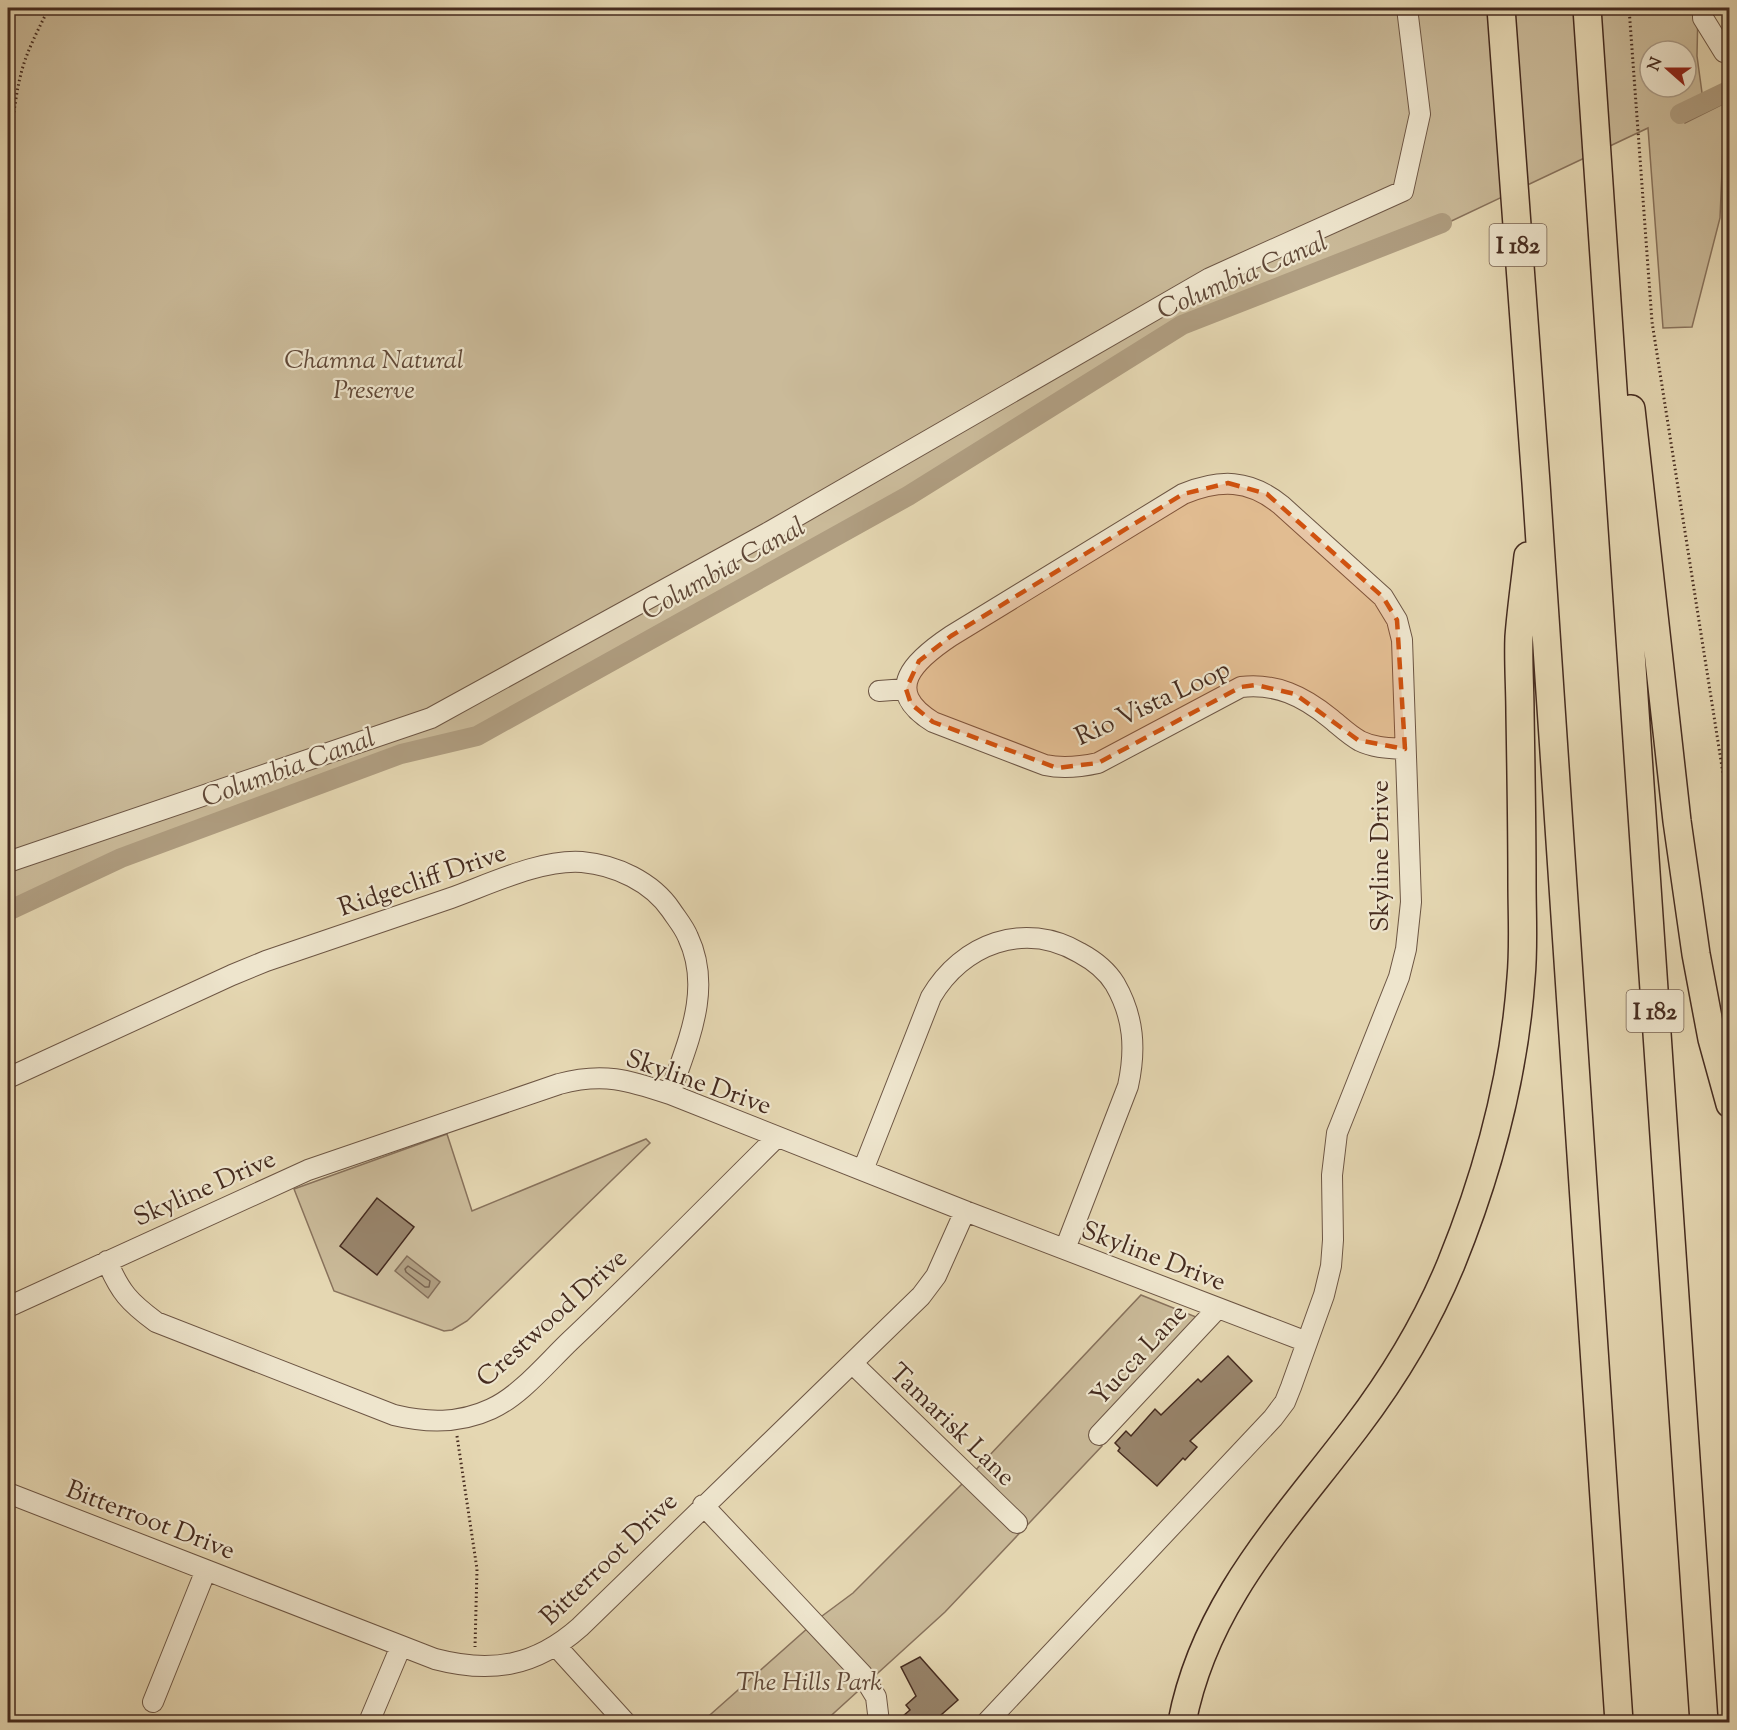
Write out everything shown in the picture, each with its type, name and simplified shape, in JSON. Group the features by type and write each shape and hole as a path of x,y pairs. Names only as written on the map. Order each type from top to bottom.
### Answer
{"highway":[{"name":"I 182","path":"1501,8 1536,483 1618,1722"},
{"name":"I 182","path":"1587,8 1704,1722"},
{"path":"1607,300 1632,416 1677,821 1696,954 1712,1039 1730,1104"},
{"path":"1182,1722 1185,1703 1199,1659 1219,1613 1254,1559 1359,1424 1403,1357 1437,1297 1471,1215 1486,1170 1508,1081 1522,975 1519,638 1536,483"}],"street":[{"path":"8,862 431,718 771,531 1210,278 1403,191 1420,114 1407,8"},
{"path":"1703,8 1703,18 1724,52 1730,52"},
{"path":"879,691 906,689 909,673 932,648 1183,494 1204,485 1228,483 1251,487 1268,494 1383,597 1397,620 1402,640 1406,749"},
{"name":"Rio Vista Loop","path":"906,689 911,704 920,714 933,722 1057,768 1082,767 1098,763 1240,687 1256,685 1294,694 1358,740 1371,746 1406,749"},
{"name":"Skyline Drive","path":"987,1722 1273,1418 1285,1402 1324,1295 1331,1266 1332,1175 1337,1133 1399,977 1406,950 1411,902 1406,749"},
{"name":"Ridgecliff Drive","path":"8,1078 266,961 533,869 580,862 604,866 646,885 662,898 687,934 694,951 699,976 699,995 693,1024 670,1094"},
{"path":"863,1170 931,997 941,979 976,950 997,942 1021,938 1046,940 1072,948 1092,960 1114,982 1127,1010 1133,1037 1133,1063 1128,1086 1065,1249"},
{"name":"Skyline Drive","path":"8,1307 308,1170 559,1084 581,1078 604,1078 636,1083 670,1094 964,1211 1307,1342"},
{"name":"Crestwood Drive","path":"107,1261 123,1294 156,1322 394,1415 434,1422 455,1420 474,1416 508,1400 601,1312 777,1137"},
{"name":"Bitterroot Drive","path":"8,1495 435,1659 475,1667 502,1666 526,1660 556,1646 580,1626 921,1296 936,1276 964,1211"},
{"name":"Yucca Lane","path":"1099,1435 1217,1309"},
{"name":"Tamarisk Lane","path":"852,1364 1017,1523"},
{"path":"703,1505 862,1674 876,1697 879,1722"},
{"path":"153,1702 206,1570"},
{"path":"369,1722 401,1646"},
{"path":"556,1646 626,1722"}],"path":[{"path":"8,134 12,124 20,77 49,8"},
{"path":"1629,8 1652,322 1730,818"},
{"path":"455,1420 477,1569 475,1667"}],"highlighted area":[{"path":"1228,483 1267,494 1383,597 1397,620 1405,749 1358,740 1295,694 1256,685 1241,687 1098,763 1057,768 933,722 911,704 906,689 919,661 951,636 1183,494"}],"green space":[{"name":"Chamna Natural Preserve","path":"8,8 1698,8 1697,39 1638,39 1638,99 1698,99 1698,63 1703,100 1679,113 1685,123 1729,101 1729,144 1723,148 1720,218 1692,327 1663,328 1648,128 1443,225 1182,325 908,496 477,736 401,754 121,858 8,911"},
{"path":"447,1134 472,1211 646,1139 650,1143 467,1321 452,1330 444,1331 334,1291 294,1189"},
{"name":"The Hills Park","path":"1141,1295 1206,1321 1099,1435 1102,1446 945,1612 824,1722 702,1722 818,1619 853,1593 970,1476"}],"water":[{"path":"407,1256 440,1282 428,1298 395,1271"}],"building":[{"path":"377,1198 414,1227 377,1275 340,1246"},
{"path":"1228,1356 1252,1381 1190,1441 1197,1447 1185,1460 1183,1458 1157,1486 1118,1451 1120,1448 1115,1443 1126,1431 1131,1436 1155,1409 1161,1415 1198,1379 1201,1382"},
{"path":"920,1657 958,1700 933,1722 896,1722 910,1710 906,1705 916,1696 901,1667"}],"waterway":[{"name":"Columbia Canal","path":"1680,114 1730,90"},
{"name":"Columbia Canal","path":"8,911 121,858 401,754 477,736 908,496 1182,325 1442,223"}]}
